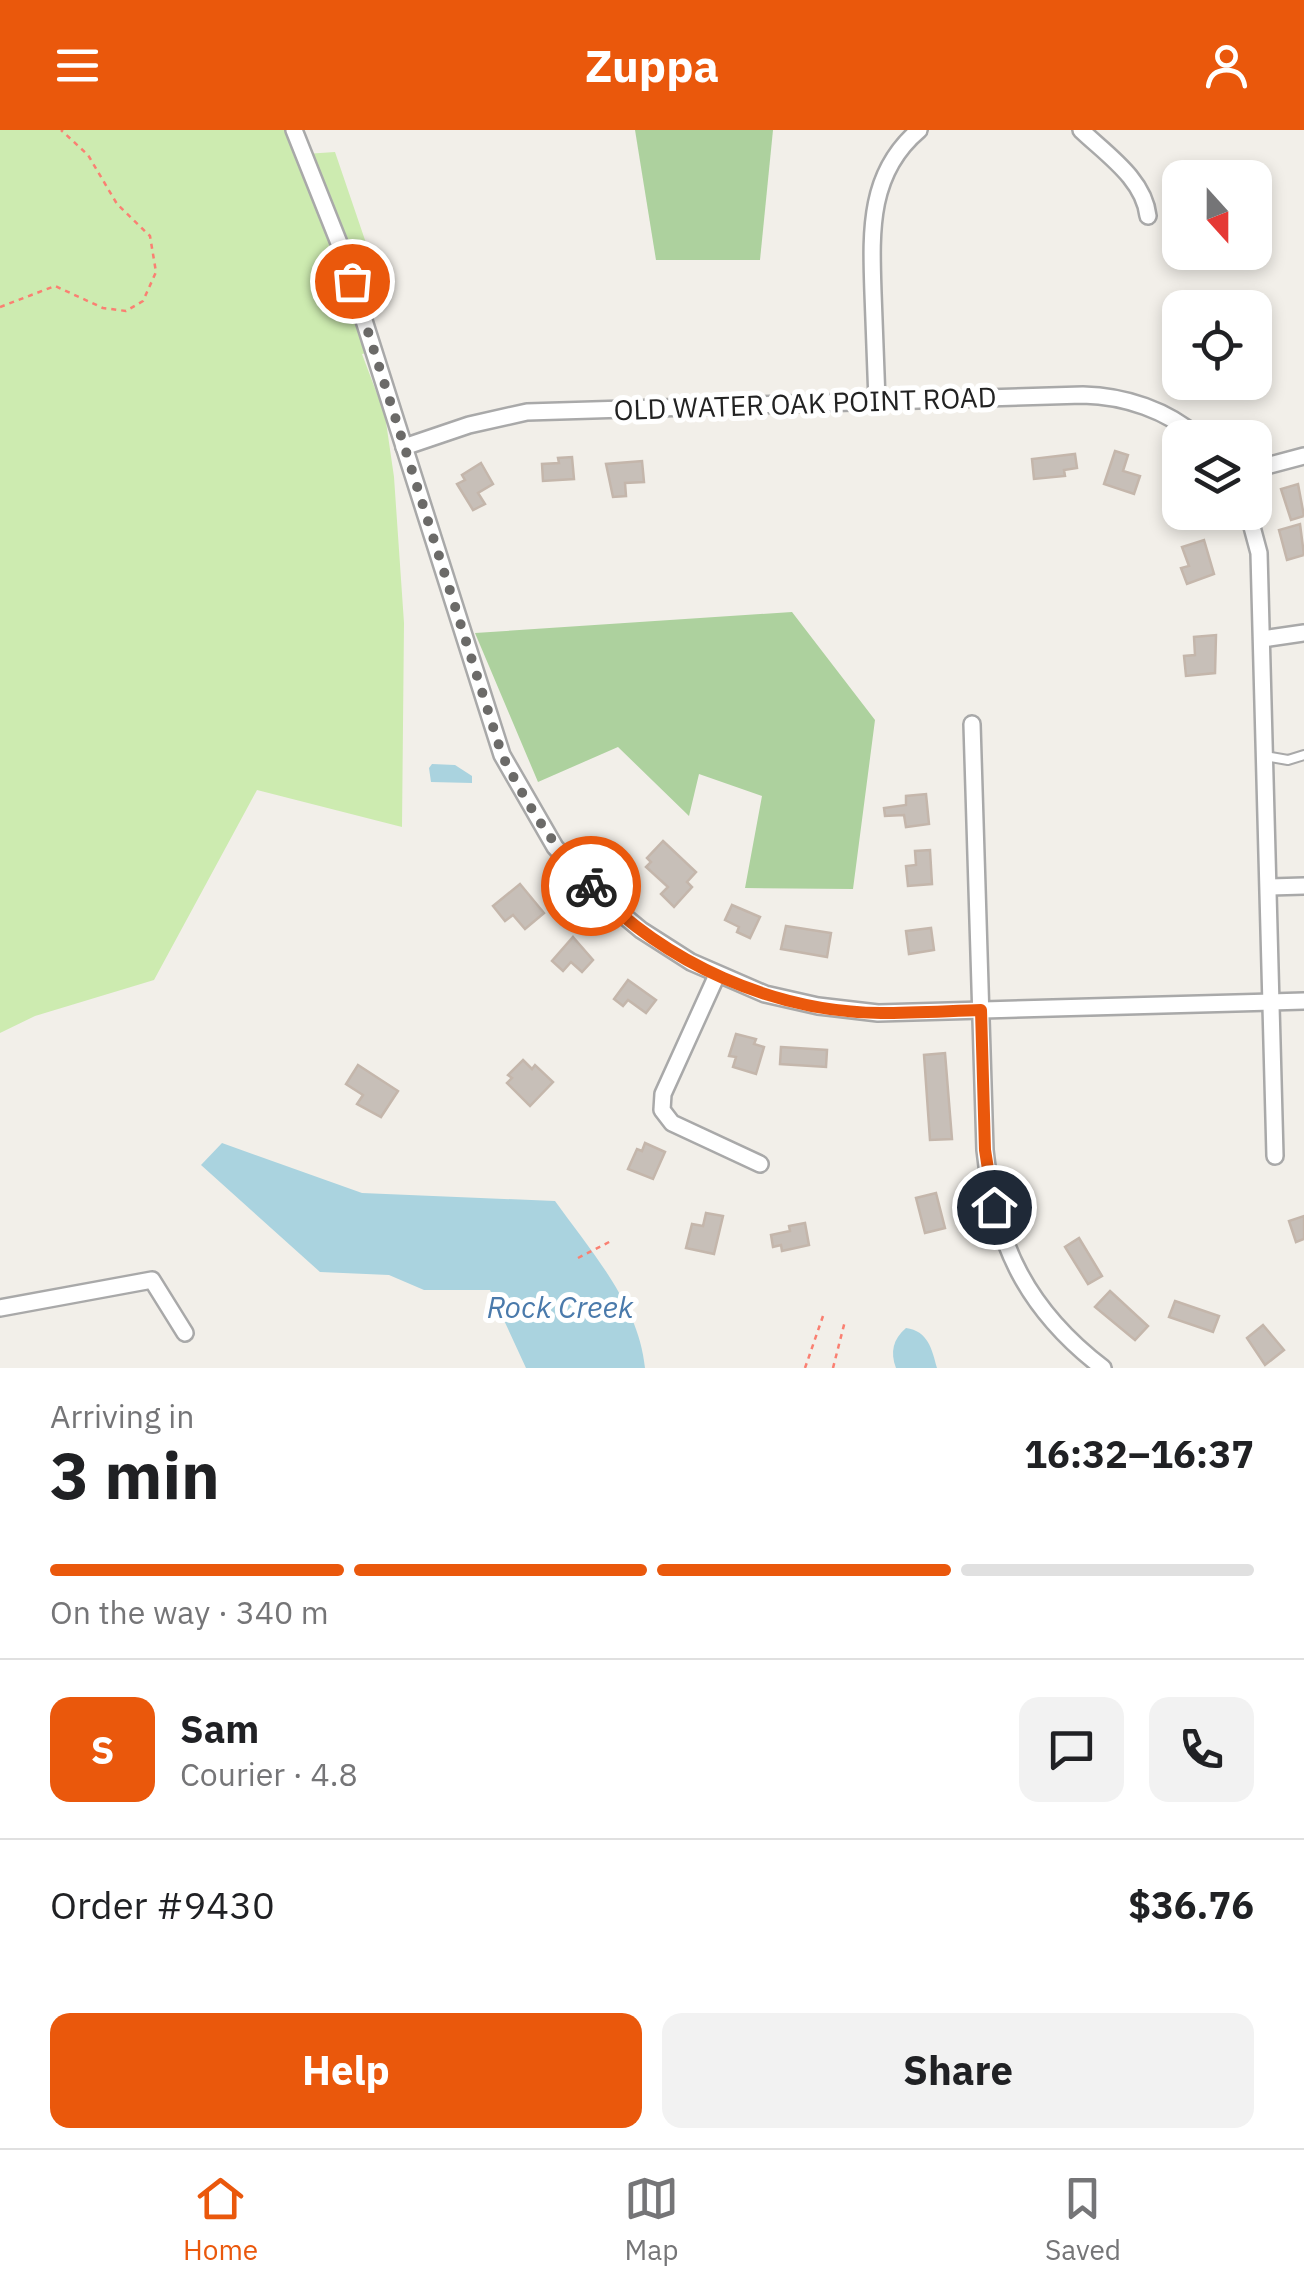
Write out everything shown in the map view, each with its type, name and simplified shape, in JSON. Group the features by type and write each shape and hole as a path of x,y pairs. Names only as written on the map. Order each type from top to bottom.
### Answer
{"street":[{"path":"294,130 329,212 502,755 555,846 600,896 669,950 717,976 766,994 818,1006 878,1013 1304,1001"},
{"path":"877,401 871,222 882,179 902,146 919,130"},
{"path":"1080,130 1136,185 1147,204 1148,216"},
{"name":"OLD WATER OAK POINT ROAD","path":"404,447 469,425 527,412 1104,395 1174,420"},
{"path":"1272,464 1304,456"},
{"path":"1252,530 1258,553 1262,638 1275,1156"},
{"path":"1262,638 1304,632"},
{"path":"972,724 985,1150 999,1228 1030,1294 1075,1347 1103,1368"},
{"path":"1268,887 1304,886"},
{"path":"717,976 663,1094 662,1110 672,1123 760,1164"},
{"path":"0,1308 152,1280 186,1334"}],"lane":[{"path":"1264,756 1288,760 1304,755"}],"path":[{"path":"0,308 55,286 103,308 126,311 143,301 156,272 150,236 118,204 88,155 61,130"},
{"path":"578,1258 613,1240"},
{"path":"805,1368 823,1316"},
{"path":"833,1368 845,1321"}],"green space":[{"path":"0,130 296,130 305,154 335,152 381,287 358,296 373,352 362,354 385,415 394,477 404,623 402,827 257,790 154,980 35,1016 0,1033"},
{"path":"635,130 773,130 760,260 656,260"},
{"path":"792,612 875,720 853,889 745,888 762,796 699,774 689,816 618,747 538,782 475,633"}],"water":[{"path":"432,764 455,765 472,776 472,783 431,782"},
{"name":"Rock Creek","path":"222,1143 362,1193 555,1201 623,1301 641,1345 645,1368 526,1368 490,1290 424,1290 389,1275 320,1272 201,1165"},
{"path":"906,1328 924,1337 937,1368 896,1368 894,1346"}],"building":[{"path":"1115,451 1128,455 1123,471 1140,476 1134,494 1104,484"},
{"path":"1075,454 1077,468 1064,470 1065,476 1034,479 1032,459"},
{"path":"572,457 574,479 543,481 542,464"},
{"path":"642,461 644,482 625,483 626,496 613,497 606,464"},
{"path":"481,463 493,484 478,493 485,504 473,510 457,484 465,480 462,475"},
{"path":"1298,484 1304,516 1291,520 1281,489"},
{"path":"1300,524 1304,555 1287,560 1279,530"},
{"path":"1204,540 1214,574 1187,584 1181,568 1189,566 1182,547"},
{"path":"1216,635 1215,673 1186,676 1184,656 1195,655 1194,637"},
{"path":"926,794 929,824 906,827 904,815 885,816 884,808 906,805 906,796"},
{"path":"663,841 696,872 687,882 692,887 674,907 661,894 668,887 646,867 651,862 647,858"},
{"path":"930,850 932,884 908,886 906,866 916,865 915,851"},
{"path":"520,884 544,913 525,929 513,915 505,921 493,906"},
{"path":"732,905 760,917 750,938 725,920"},
{"path":"786,926 831,933 827,957 781,949"},
{"path":"931,928 934,950 909,954 906,931"},
{"path":"573,937 593,960 582,972 571,962 563,971 552,961"},
{"path":"628,980 656,1000 646,1013 628,1000 623,1006 614,999"},
{"path":"736,1034 756,1039 754,1044 764,1047 756,1074 733,1067 736,1057 729,1056"},
{"path":"781,1047 827,1050 826,1067 780,1064"},
{"path":"945,1053 952,1139 930,1140 924,1055"},
{"path":"523,1060 532,1069 535,1065 553,1082 530,1106 507,1083 512,1078 508,1075"},
{"path":"358,1065 398,1091 381,1117 357,1104 363,1095 346,1084"},
{"path":"645,1143 665,1152 653,1179 628,1169 637,1149 642,1151"},
{"path":"936,1193 945,1228 925,1233 916,1198"},
{"path":"706,1213 723,1216 714,1254 686,1248 692,1224 703,1226"},
{"path":"1304,1216 1304,1239 1296,1242 1289,1221"},
{"path":"805,1223 809,1245 782,1251 781,1245 773,1247 771,1235"},
{"path":"1079,1238 1102,1276 1088,1284 1065,1247"},
{"path":"1110,1291 1148,1326 1135,1340 1095,1307"},
{"path":"1175,1301 1219,1316 1213,1332 1169,1317"},
{"path":"1263,1325 1284,1350 1265,1365 1247,1338"}],"way so far":[{"path":"352,281 502,755 555,846 591,886"}],"route":[{"path":"591,886 669,950 717,976 766,994 818,1006 878,1013 981,1010 985,1150 994,1207"}]}
